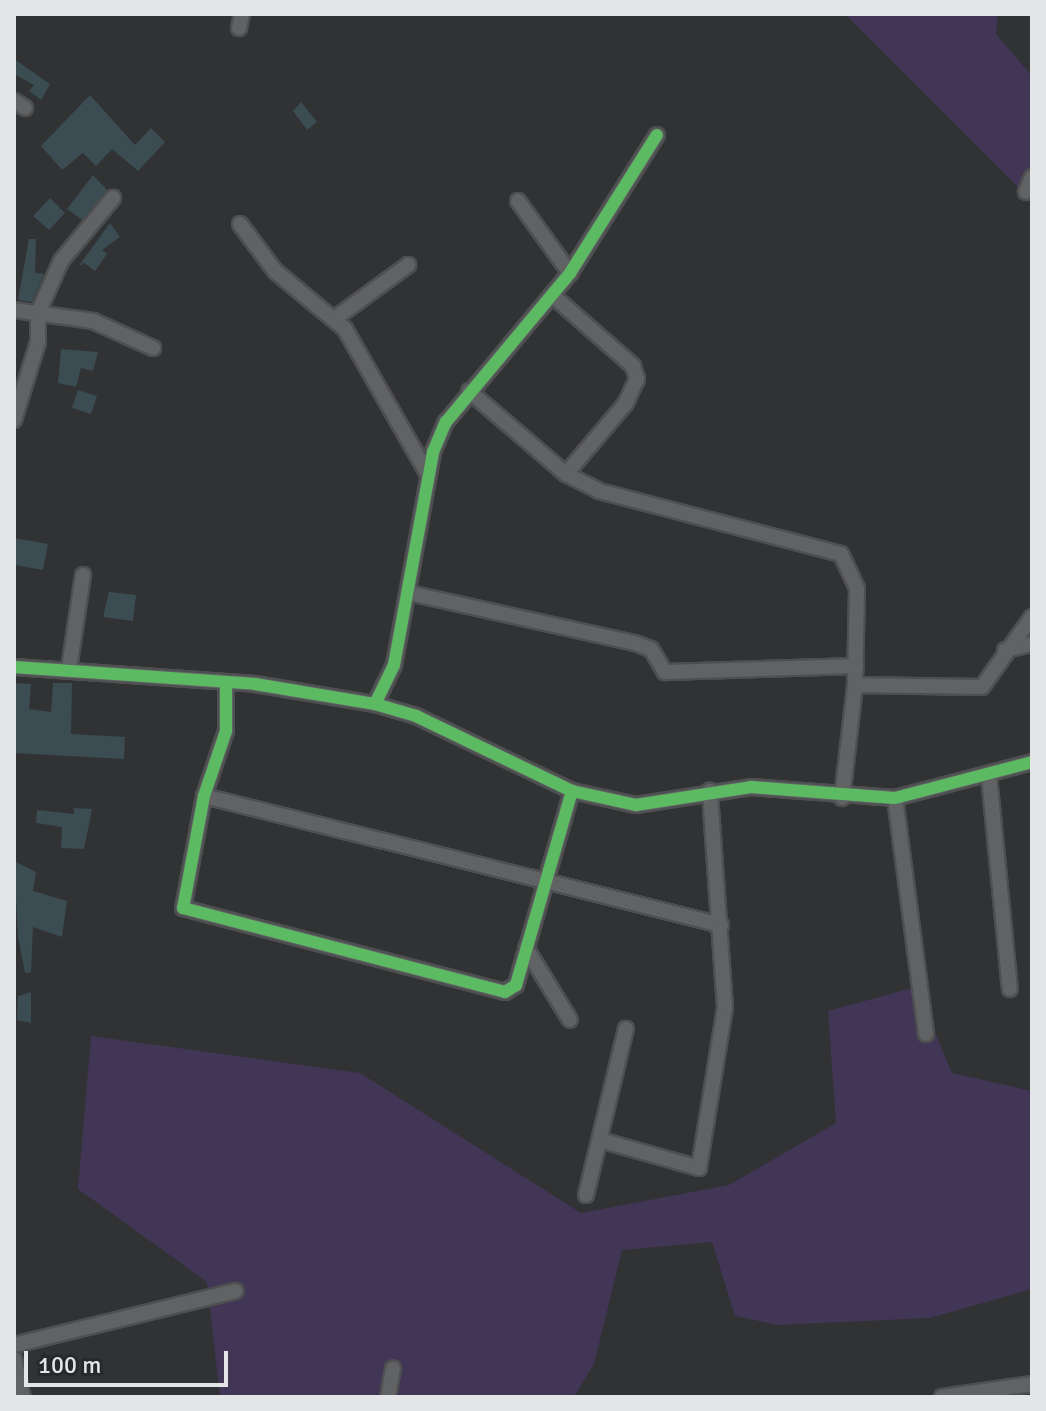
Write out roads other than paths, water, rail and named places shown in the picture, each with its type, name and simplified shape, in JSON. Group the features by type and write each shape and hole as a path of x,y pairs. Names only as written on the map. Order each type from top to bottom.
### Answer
{"street":[{"path":"375,704 394,665 439,437 469,391 570,273 657,135"},
{"path":"1026,192 1032,177"},
{"path":"14,420 38,342 38,313 61,261 113,198"},
{"path":"518,201 570,273"},
{"path":"240,224 275,271 316,310 334,319 429,476"},
{"path":"334,319 408,265"},
{"path":"552,295 633,366 637,379 626,403 566,474"},
{"path":"14,310 93,321 153,348"},
{"path":"469,391 566,474 623,500 841,554 857,589 855,685 842,798"},
{"path":"69,669 83,575"},
{"path":"409,593 635,643 651,649 665,672 856,666"},
{"path":"855,685 982,687 995,676 1005,650 1032,617"},
{"path":"1005,650 1032,644"},
{"path":"14,667 69,669 226,684 375,704 416,716 572,791 636,805 751,787 842,798 895,798 989,776 1032,762"},
{"path":"226,684 226,731 204,796 183,908 485,991 505,992 516,985 544,879 572,791"},
{"path":"989,776 1010,989"},
{"path":"600,1140 699,1168 725,1008 710,791"},
{"path":"204,796 721,925"},
{"path":"895,798 926,1034"},
{"path":"526,948 570,1020"},
{"path":"586,1195 626,1029"},
{"path":"14,1345 235,1291"},
{"path":"14,1359 23,1397"},
{"path":"388,1397 393,1368"},
{"path":"942,1397 1032,1384"}]}
